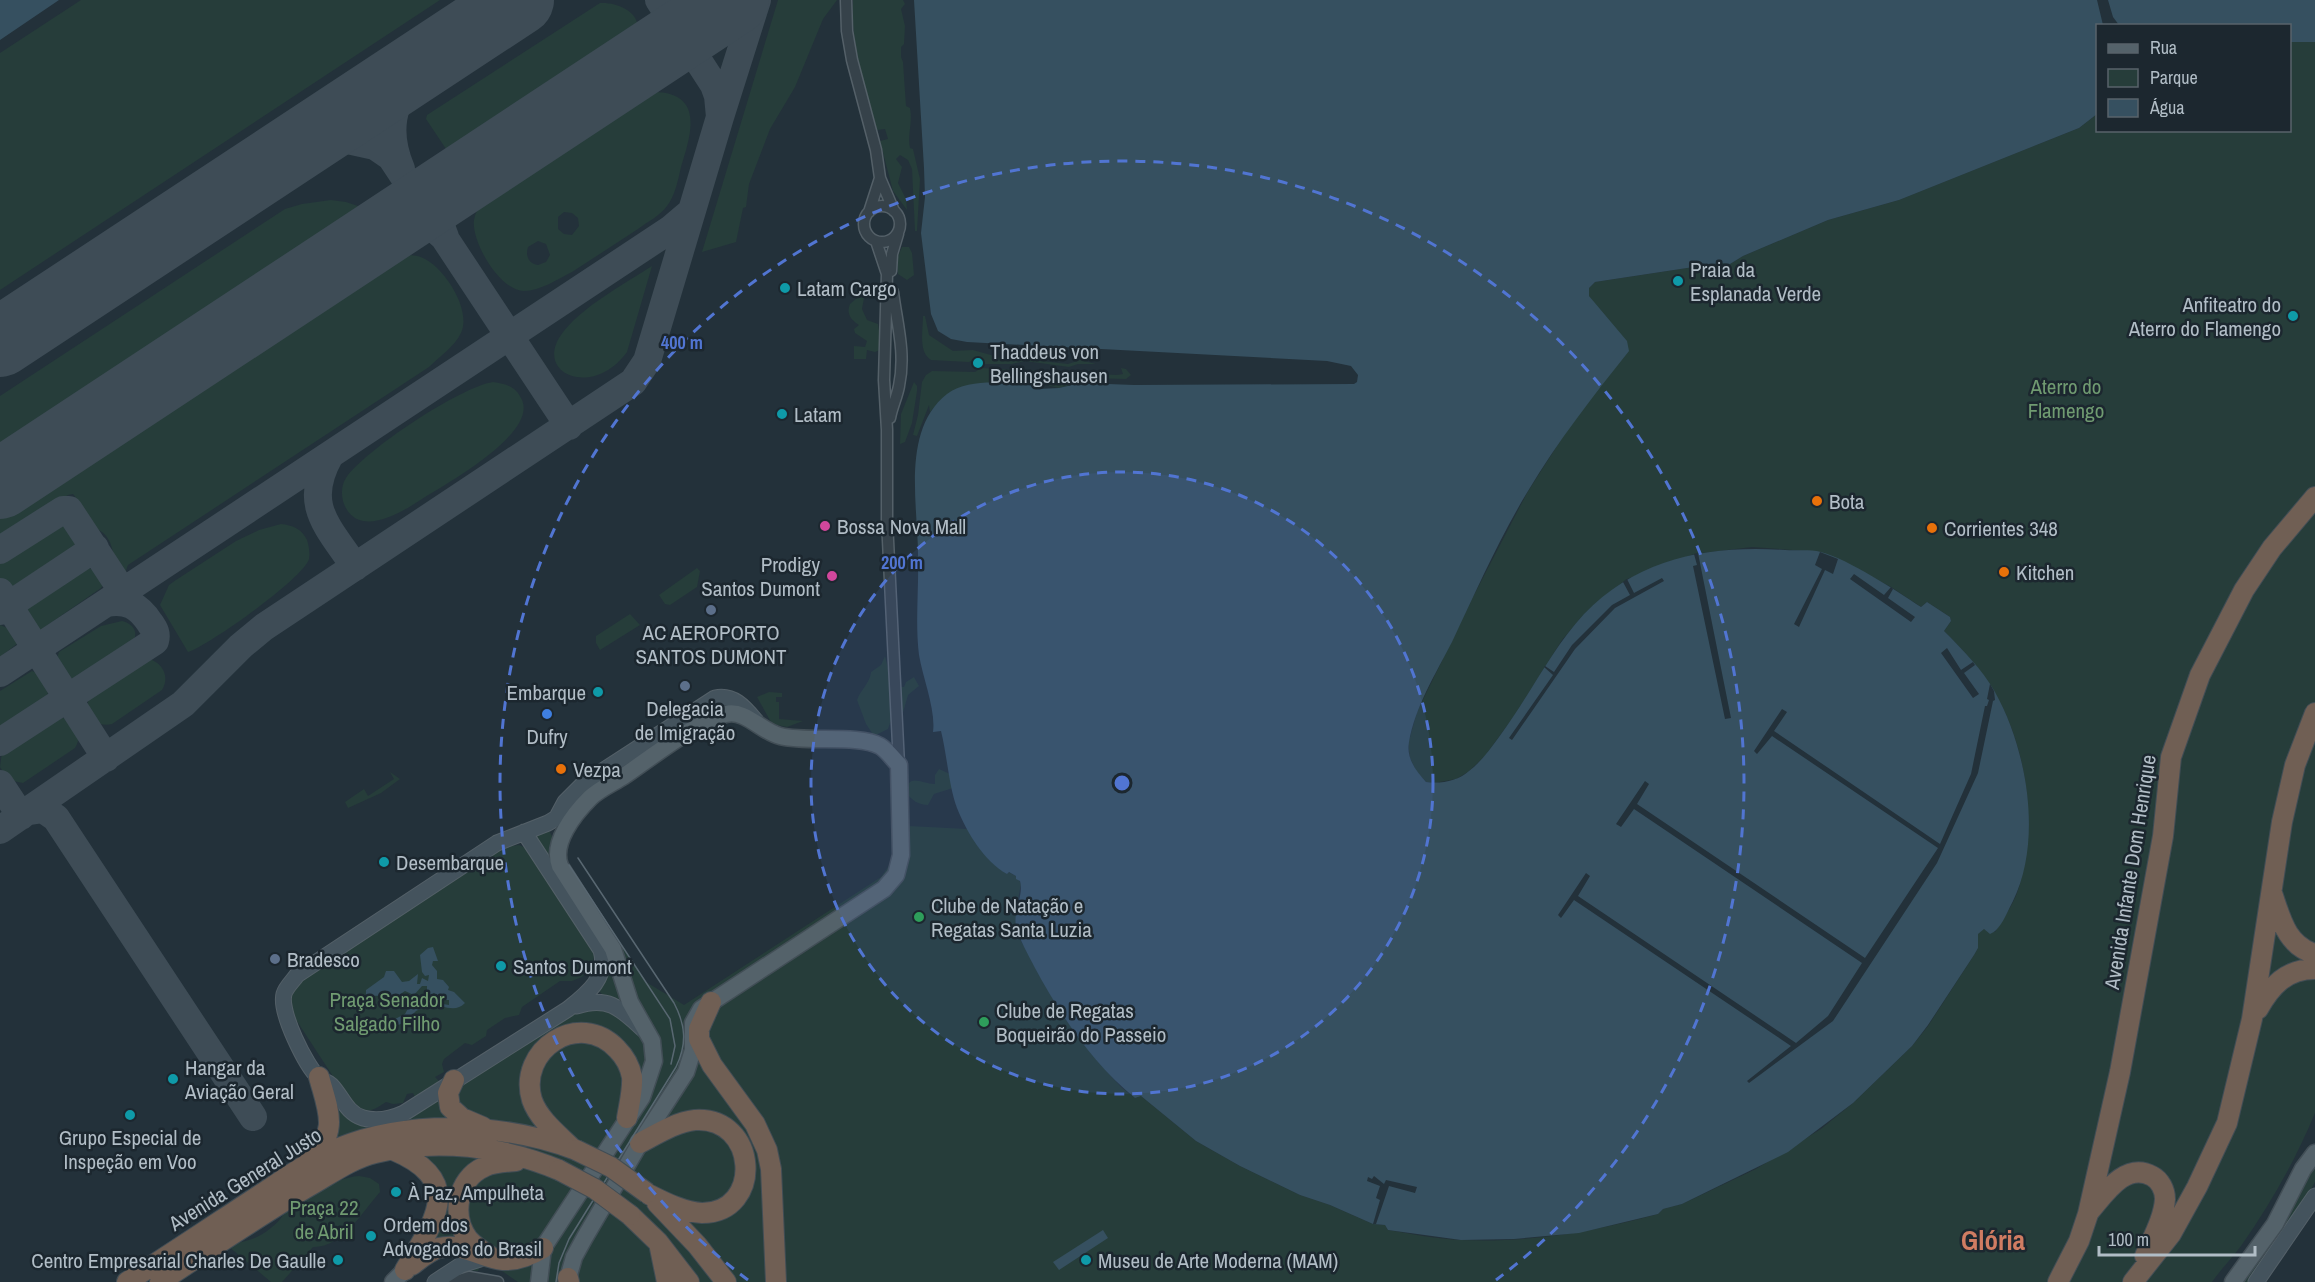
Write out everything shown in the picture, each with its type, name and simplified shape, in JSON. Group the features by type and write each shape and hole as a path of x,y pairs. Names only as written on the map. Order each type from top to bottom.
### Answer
{"highway":[{"name":"Avenida Infante Dom Henrique","path":"2058,1282 2079,1240 2088,1214 2131,1018 2163,836 2171,757 2200,675 2244,590 2272,549 2315,498"},
{"path":"2136,1277 2171,1234 2213,1156 2227,1123 2253,1020 2282,822 2295,765 2315,713"},
{"path":"2271,888 2283,927 2300,947 2315,954"},
{"path":"2253,1020 2268,991 2284,977 2295,972 2315,969"},
{"path":"711,1002 699,1029 699,1039 712,1065 755,1124 767,1150 771,1169 776,1282"},
{"path":"627,1118 632,1077 627,1062 607,1040 594,1034 576,1032 558,1038 538,1058 532,1073 531,1092 539,1114 574,1150 611,1167 648,1194 697,1245 726,1282"},
{"path":"295,1172 315,1154 328,1132 330,1110 319,1077"},
{"path":"454,1080 448,1093 448,1100 454,1112 493,1131"},
{"path":"640,1143 681,1124 693,1120 706,1121 721,1125 731,1133 741,1146 746,1159 745,1179 737,1196 718,1211 702,1213 686,1210 648,1194"},
{"name":"Avenida General Justo","path":"127,1282 295,1172 338,1148 403,1131 436,1128 493,1131 574,1150"},
{"name":"Avenida General Justo","path":"160,1282 265,1213 344,1166 369,1155 432,1145 477,1147 532,1159 559,1170 595,1190 630,1215 658,1242"},
{"path":"393,1150 423,1166 434,1181 438,1195 438,1210 433,1222 399,1276"},
{"path":"490,1256 469,1240 461,1225 460,1193 472,1175 484,1167 532,1159"},
{"path":"2088,1214 2124,1176 2140,1172 2156,1178 2163,1190 2164,1202 2136,1277"},
{"path":"658,1242 667,1282"},
{"path":"658,1242 690,1282"},
{"path":"399,1276 430,1252 442,1247 460,1248 513,1260 543,1248"}],"main road":[{"path":"539,1282 543,1248 642,1097 652,1073 655,1055 649,1035 630,1002 608,939 558,862 557,851 560,841 590,797 694,730 723,715 736,713 767,732 780,737 855,740 880,746 899,765 901,855 896,874 884,889 701,1009 694,1019 693,1050 686,1072 640,1143 574,1257 568,1281"},
{"path":"2233,1282 2275,1224 2303,1169 2315,1153"}],"street":[{"path":"846,0 849,46 876,150 880,178 900,222 890,264 896,316 901,336 901,365 899,387 887,430"},
{"path":"880,178 864,226 868,236 876,241 888,242 898,234"},
{"path":"869,212 884,207 894,211"},
{"path":"876,241 887,274 884,395 887,430 887,525 899,765"},
{"path":"556,819 565,802 584,783 715,698 733,699 767,732"},
{"path":"880,746 898,731"},
{"path":"524,832 596,941 602,955 602,967 597,982 589,992 568,1009 404,1113 380,1120 356,1115 331,1085 319,1077 295,1040 286,1018 283,996 286,989 297,975 484,851 507,838 556,819 590,797"},
{"path":"507,838 536,849"},
{"path":"568,1009 592,1002 606,1002 621,1010 649,1035"},
{"path":"2256,1282 2315,1196"},
{"path":"435,1282 461,1265 490,1256"},
{"path":"453,1282 469,1276 498,1282"}],"green space":[{"path":"81,0 440,0 0,290 0,53"},
{"path":"778,0 837,0 823,19 795,87 770,129 749,184 746,207 743,208 736,242 702,252"},
{"path":"853,0 903,0 905,4 901,9 905,26 901,57 906,106 910,108 911,113 910,148 913,149 920,179 917,231 915,231 912,169 908,160 900,155 896,159 902,167 898,183 906,199 907,210 893,191 880,141 888,139 885,129 877,130 856,49"},
{"path":"600,3 625,8 634,16 638,28 448,152 426,119 427,115"},
{"name":"Aterro do Flamengo","path":"2291,42 2315,42 2315,1113 2291,1165 2272,1198 2241,1246 2212,1282 549,1282 535,1268 532,1282 518,1282 502,1271 481,1265 478,1271 468,1270 473,1266 430,1235 425,1220 428,1200 425,1184 397,1123 336,1137 337,1105 365,1122 417,1102 413,1093 407,1094 403,1103 386,1102 371,1110 363,1110 349,1101 291,1012 289,1006 293,987 385,926 385,922 425,900 425,895 441,886 445,887 505,847 519,845 530,850 595,955 582,977 572,981 560,981 522,1007 519,1015 505,1018 487,1030 486,1036 472,1045 465,1043 444,1059 442,1064 444,1072 435,1077 447,1089 602,994 599,991 607,973 534,837 548,829 553,838 551,847 567,863 646,982 684,1005 881,877 896,855 909,826 968,829 980,848 995,864 1007,874 1008,872 1017,876 1021,884 1016,910 1020,939 1063,1016 1121,1087 1135,1098 1141,1096 1196,1141 1240,1166 1300,1195 1373,1224 1385,1225 1388,1230 1452,1239 1511,1240 1585,1231 1658,1214 1663,1209 1682,1204 1756,1169 1821,1129 1853,1103 1912,1046 1928,1026 1974,955 1978,948 1977,934 1984,929 1995,932 2019,887 2028,838 2026,787 2021,761 2005,713 1994,691 1977,667 1944,631 1951,621 1950,617 1927,602 1921,607 1891,587 1820,552 1752,547 1694,554 1627,579 1585,613 1562,640 1514,716 1485,756 1468,772 1456,779 1426,782 1416,771 1410,758 1408,744 1417,712 1527,493 1569,427 1594,303 1589,296 1589,288 1595,282 1720,263 1730,264 1743,256 1828,220 1899,200 2079,128 2096,115 2096,132 2291,132"},
{"path":"653,92 670,94 681,99 687,107 690,118 688,142 670,202 657,216 638,229 572,272 549,284 524,291 515,289 506,283 489,264 477,240 474,220 481,205 492,193 640,97","holes":["564,212 572,213 578,218 579,226 572,235 564,234 558,229 558,217","538,241 546,244 550,255 546,262 538,265 528,259 527,253 528,247"]},
{"path":"331,200 364,208 0,448 0,396 285,209"},
{"path":"902,247 909,247 912,253 914,275 907,280 898,274 897,259"},
{"path":"404,255 423,258 439,270 454,290 463,313 463,324 458,338 429,367 128,565 125,573 121,573 118,568 106,536 88,525 81,504 73,494 68,495 0,540 0,519 393,260"},
{"path":"652,266 627,352 613,366 599,375 584,378 571,376 561,370 555,361 555,349 561,335 569,325 603,297"},
{"path":"858,297 864,298 862,309 867,320 878,324 882,349 875,352 867,350 866,359 854,359 854,346 865,347 867,341 855,333 854,329 859,325 849,314 850,304"},
{"path":"923,316 925,316 929,335 953,351 973,350 1012,361 1024,359 1068,364 1080,360 1096,364 1078,364 1069,367 1025,361 1012,364 981,364 975,359 969,362 931,360 924,352"},
{"path":"981,368 1117,375 1123,374 1121,368 1126,369 1131,375 1126,379 1088,378 1081,383 1059,388 1042,384 984,383 943,398 930,412 929,405 917,436 913,435 922,382 926,375 932,371 975,372"},
{"path":"493,382 510,386 517,392 522,400 523,413 516,428 487,457 392,516 369,521 359,520 351,514 343,501 342,487 356,466 414,421 459,395"},
{"path":"914,382 917,391 912,423 905,442 900,444 901,414"},
{"path":"54,523 66,525 71,530 76,540 74,548 69,554 20,587 6,586 0,580 0,557"},
{"path":"281,524 296,528 307,540 309,559 303,568 291,581 254,610 215,638 188,652 160,605 169,585 236,541 259,530"},
{"path":"85,568 99,574 104,583 101,588 39,631 33,629 26,615 29,604"},
{"path":"697,568 700,571 697,587 670,605 665,604 659,595"},
{"path":"630,614 640,625 600,650 596,643 596,636"},
{"path":"122,621 135,630 135,637 130,645 77,679 66,676 61,671 56,661 59,652 101,626"},
{"path":"0,625 10,629 18,643 0,657"},
{"path":"885,656 890,676 899,687 904,687 906,682 914,677 919,686 908,695 902,716 892,719 888,729 874,736 866,724 857,700 871,672 881,665"},
{"path":"149,659 164,671 165,680 162,690 112,724 99,723 93,719 87,708 89,696 139,661"},
{"path":"32,671 40,675 45,682 48,689 47,698 0,730 0,691"},
{"path":"769,692 782,693 782,697 776,697 776,702 779,702 779,719 803,721 787,727 772,724 757,697"},
{"path":"58,717 69,721 76,728 78,742 75,748 23,783 8,780 0,767 2,752"},
{"path":"939,769 950,774 953,788 934,794 928,805 915,802 906,793 912,781 935,784 935,775"},
{"path":"390,772 400,779 381,793 348,808 345,802 364,789 368,796 394,779"},
{"path":"2315,1167 2315,1182 2299,1212 2248,1282 2236,1282 2274,1231"},
{"name":"Praça 22 de Abril","path":"359,1176 370,1178 379,1184 380,1192 351,1227 333,1242 313,1247 282,1282 271,1282 228,1246 260,1235 274,1226 283,1215 329,1185"}],"water":[{"path":"0,0 59,0 0,40"},
{"path":"914,0 2097,0 2103,24 2096,24 2096,115 2079,128 1899,200 1828,220 1743,256 1730,264 1720,263 1595,282 1589,288 1589,296 1627,341 1629,351 1539,472 1517,509 1427,690 1416,716 1409,742 1410,759 1426,782 1449,781 1465,774 1499,737 1561,643 1584,614 1628,579 1652,567 1677,559 1730,550 1821,552 1859,568 1921,607 1927,602 1950,617 1951,621 1944,631 1984,675 2006,715 2023,767 2029,823 2022,877 2001,925 1990,934 1984,929 1978,934 1978,948 1974,955 1912,1046 1853,1103 1788,1152 1682,1204 1663,1209 1658,1214 1579,1233 1514,1239 1461,1240 1388,1230 1385,1225 1373,1224 1300,1195 1240,1166 1196,1141 1141,1096 1135,1098 1119,1084 1079,1038 1035,968 1016,926 1015,920 1021,892 1020,881 1016,879 1016,876 1009,872 1007,874 991,862 971,836 954,800 941,731 933,732 933,714 919,655 917,631 915,469 923,427 933,409 947,394 966,385 977,383 1032,384 1038,389 1059,388 1081,383 1134,385 1354,384 1357,382 1358,375 1351,366 1327,361 967,342 951,339 938,331 931,314 921,233 925,197"},
{"path":"2108,0 2315,0 2315,42 2291,42 2291,24 2118,24 2113,17"},
{"path":"433,947 438,961 433,961 432,965 437,971 437,979 443,980 449,987 448,990 454,992 465,1003 454,1008 441,1006 449,1005 449,1000 441,1000 434,993 430,996 429,1005 416,1011 405,1022 396,1026 395,1019 405,1014 412,1001 427,997 427,986 422,986 414,995 405,991 399,995 369,996 366,995 366,990 384,977 386,971 394,971 402,982 409,981 418,974 417,984 420,984 422,978 428,981 429,975 425,976 422,972 420,955"},
{"path":"1103,1230 1108,1238 1059,1270 1053,1262"}],"pier":[{"path":"1820,552 1838,559 1833,574 1825,570 1799,627 1794,624 1822,569 1815,565"},
{"path":"1698,553 1731,718 1725,719 1693,566 1697,565 1694,554"},
{"path":"1854,574 1884,595 1891,587 1893,589 1888,598 1915,617 1911,622 1850,579"},
{"path":"1662,578 1664,581 1615,608 1575,649 1512,740 1509,738 1553,675 1544,667 1554,672 1572,645 1612,605 1630,595 1623,582 1627,579 1634,593"},
{"path":"1947,648 1961,670 1973,662 1975,665 1964,673 1979,694 1973,698 1941,653"},
{"path":"1990,684 1995,700 1978,773 1937,863 1833,1021 1749,1083 1747,1081 1791,1046 1574,900 1561,918 1558,915 1586,873 1590,876 1578,896 1796,1043 1828,1016 1862,963 1634,809 1621,827 1616,824 1645,781 1649,784 1637,804 1865,958 1938,848 1772,736 1757,754 1754,751 1782,709 1787,712 1774,731 1940,844 1971,774 1985,706 1989,700 1987,699"},
{"path":"1374,1176 1384,1184 1386,1180 1417,1187 1415,1193 1389,1186 1376,1224 1373,1224 1380,1200 1376,1198 1380,1186 1367,1181 1368,1177 1372,1179"}],"taxiway":[{"path":"659,0 714,85 718,96 720,117"},
{"path":"0,830 183,704 241,646 264,627 633,382 647,361 757,0"},
{"path":"641,62 655,56 676,52 697,59"},
{"path":"401,169 392,135 397,105 412,79 437,54"},
{"path":"294,148 328,136 375,146 391,157 569,426"},
{"path":"445,237 440,213 445,200 460,181"},
{"path":"0,673 671,229 691,212"},
{"path":"390,228 412,223 419,224 431,227 444,237"},
{"path":"330,455 322,472 318,501 327,526 355,567"},
{"path":"0,550 63,510 69,510 123,592"},
{"path":"0,611 95,548"},
{"path":"0,592 106,758"},
{"path":"0,742 155,641 156,634 153,628 137,608 120,602 106,603"},
{"path":"0,784 21,816"},
{"path":"30,811 43,809 56,818 253,1117"}],"runway":[{"path":"0,342 519,0"},
{"path":"0,484 734,0"}],"tram line":[{"path":"556,1282 559,1263 569,1239 676,1067 680,1059 684,1035 681,1019 674,1003 578,858"},
{"path":"569,865 670,1019 675,1046 671,1064"}],"place":[{"name":"Praia da Esplanada Verde","path":"1678,281"},
{"name":"Latam Cargo","path":"785,288"},
{"name":"Anfiteatro do Aterro do Flamengo","path":"2293,316"},
{"name":"Thaddeus von Bellingshausen","path":"978,363"},
{"name":"Latam","path":"782,414"},
{"name":"Bota","path":"1817,501"},
{"name":"Bossa Nova Mall","path":"825,526"},
{"name":"Corrientes 348","path":"1932,528"},
{"name":"Kitchen","path":"2004,572"},
{"name":"Prodigy Santos Dumont","path":"832,576"},
{"name":"AC AEROPORTO SANTOS DUMONT","path":"711,610"},
{"name":"Delegacia de Imigração","path":"685,686"},
{"name":"Embarque","path":"598,692"},
{"name":"Dufry","path":"547,714"},
{"name":"Vezpa","path":"561,769"},
{"name":"Desembarque","path":"384,862"},
{"name":"Clube de Natação e Regatas Santa Luzia","path":"919,917"},
{"name":"Bradesco","path":"275,959"},
{"name":"Santos Dumont","path":"501,966"},
{"name":"Clube de Regatas Boqueirão do Passeio","path":"984,1022"},
{"name":"Hangar da Aviação Geral","path":"173,1079"},
{"name":"Grupo Especial de Inspeção em Voo","path":"130,1115"},
{"name":"À Paz, Ampulheta","path":"396,1192"},
{"name":"Ordem dos Advogados do Brasil","path":"371,1236"},
{"name":"Centro Empresarial Charles De Gaulle","path":"338,1260"},
{"name":"Museu de Arte Moderna (MAM)","path":"1086,1260"}],"district":[{"name":"Glória","path":"1993,1240"}],"park label":[{"name":"Praça Senador Salgado Filho","path":"387,1011"}]}
